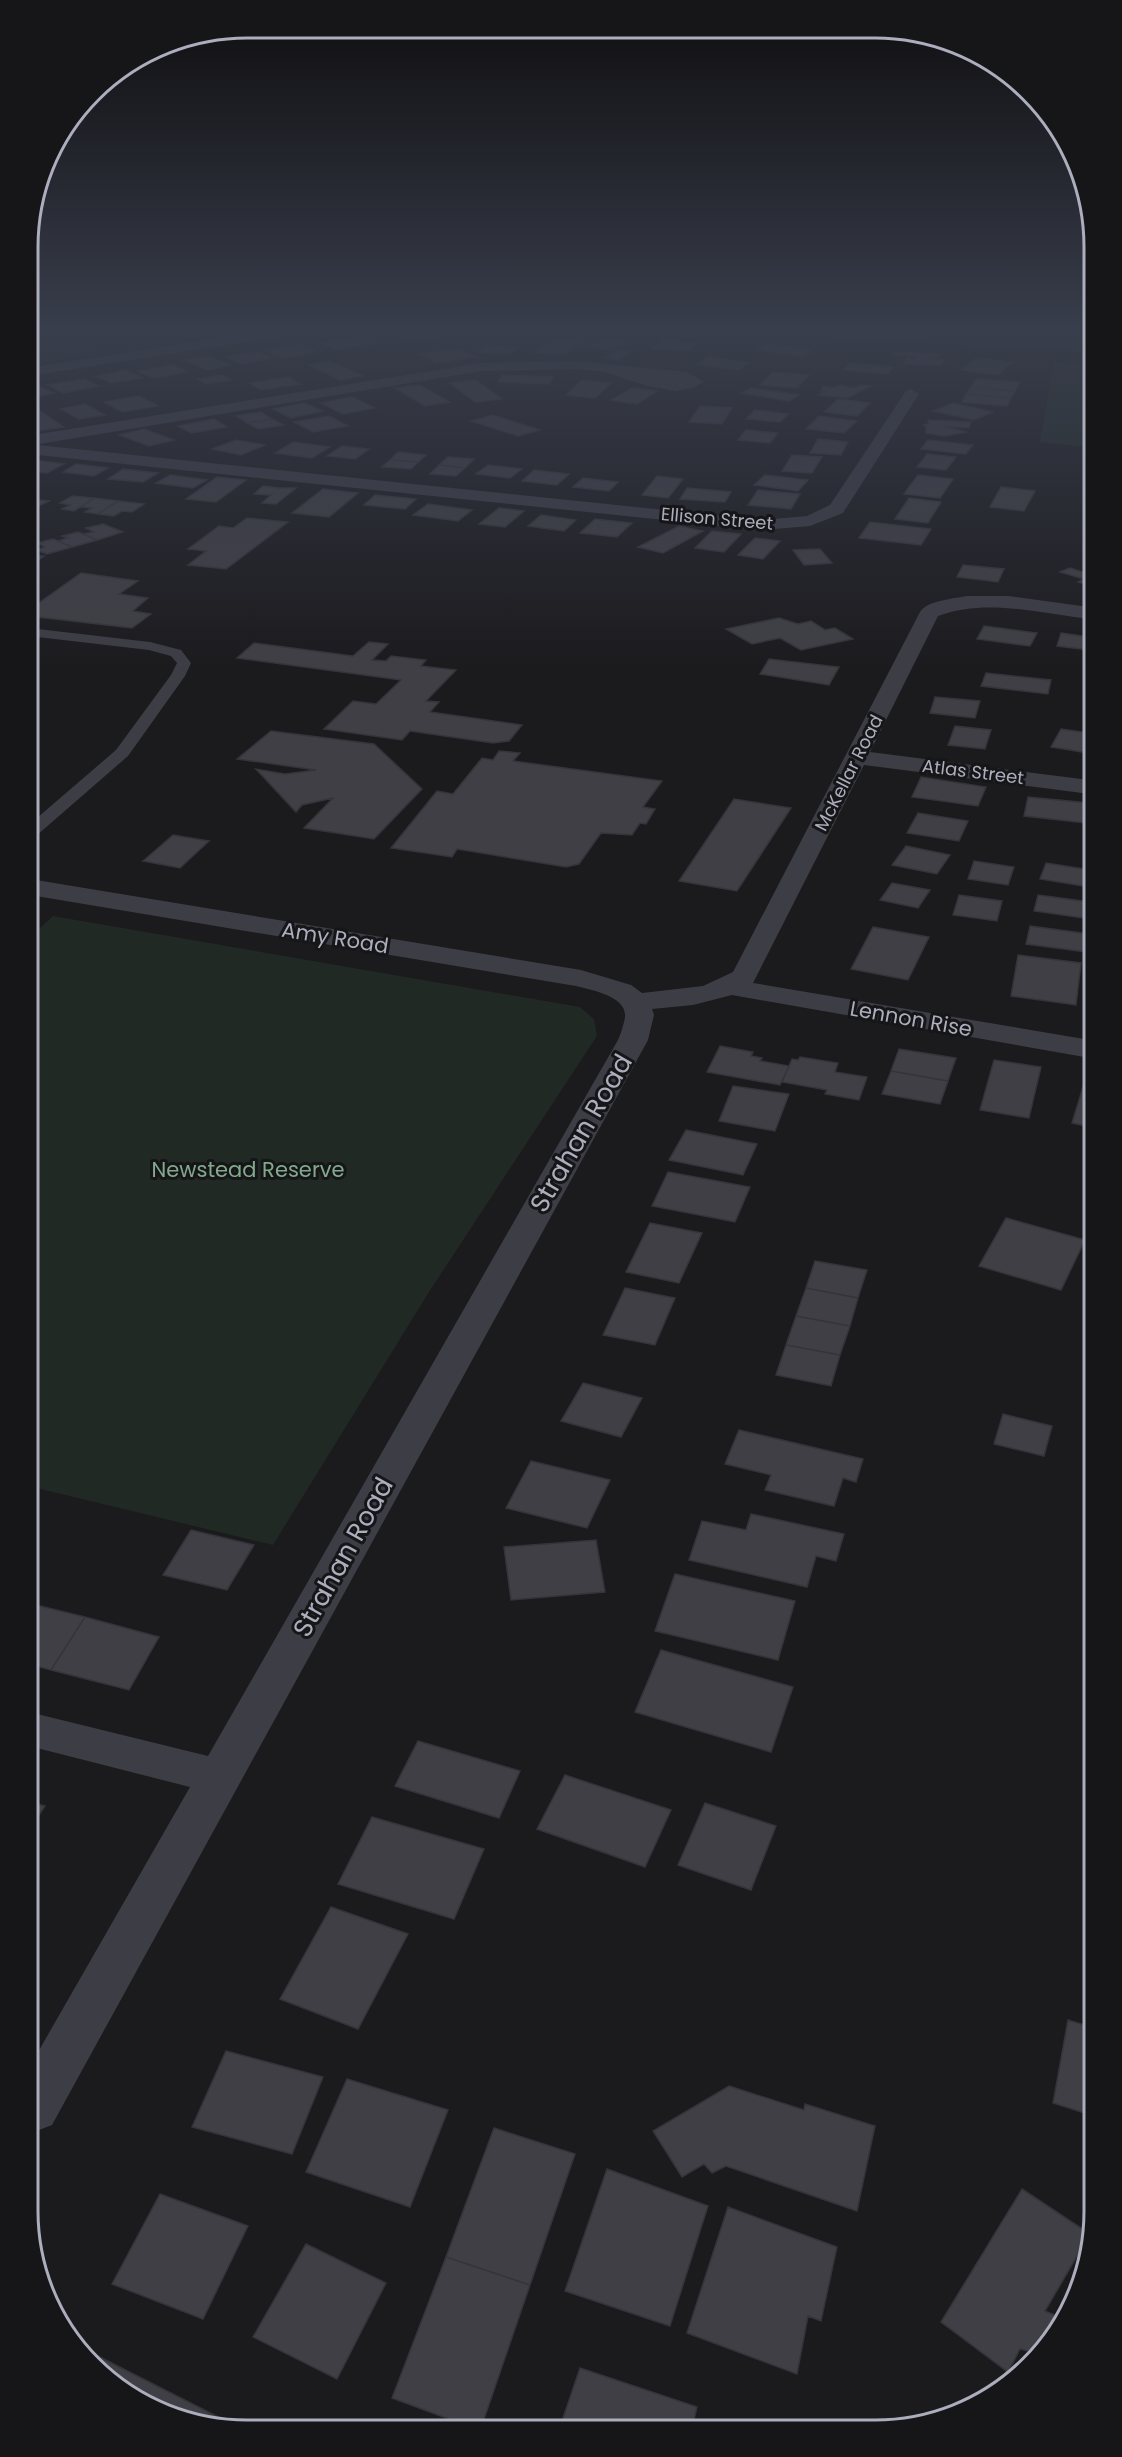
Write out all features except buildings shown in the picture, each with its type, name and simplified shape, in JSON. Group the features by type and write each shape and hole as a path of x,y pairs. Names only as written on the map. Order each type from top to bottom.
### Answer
{"street":[{"name":"Ellison Street","path":"38,450 761,525 788,524 825,517 837,509 880,444"},
{"name":"McKellar Road","path":"732,986 744,977 752,964 930,612 944,605 969,602 1084,613"},
{"name":"Atlas Street","path":"857,757 1084,786"},
{"name":"Amy Road","path":"38,888 581,978 621,991 636,1002"},
{"path":"636,1002 707,993 732,986"},
{"name":"Lennon Rise","path":"732,986 750,992 1084,1048"},
{"name":"Strahan Road","path":"38,2101 633,1040 640,1015 636,1002"},
{"path":"38,1732 220,1777"}],"lane":[{"path":"38,633 150,646 176,653 184,663 178,676 122,753 38,825"}],"green space":[{"path":"1056,444 1084,444 1084,447"},
{"name":"Newstead Reserve","path":"53,916 580,1007 594,1019 597,1036 429,1292 273,1545 38,1488 38,930"}]}
